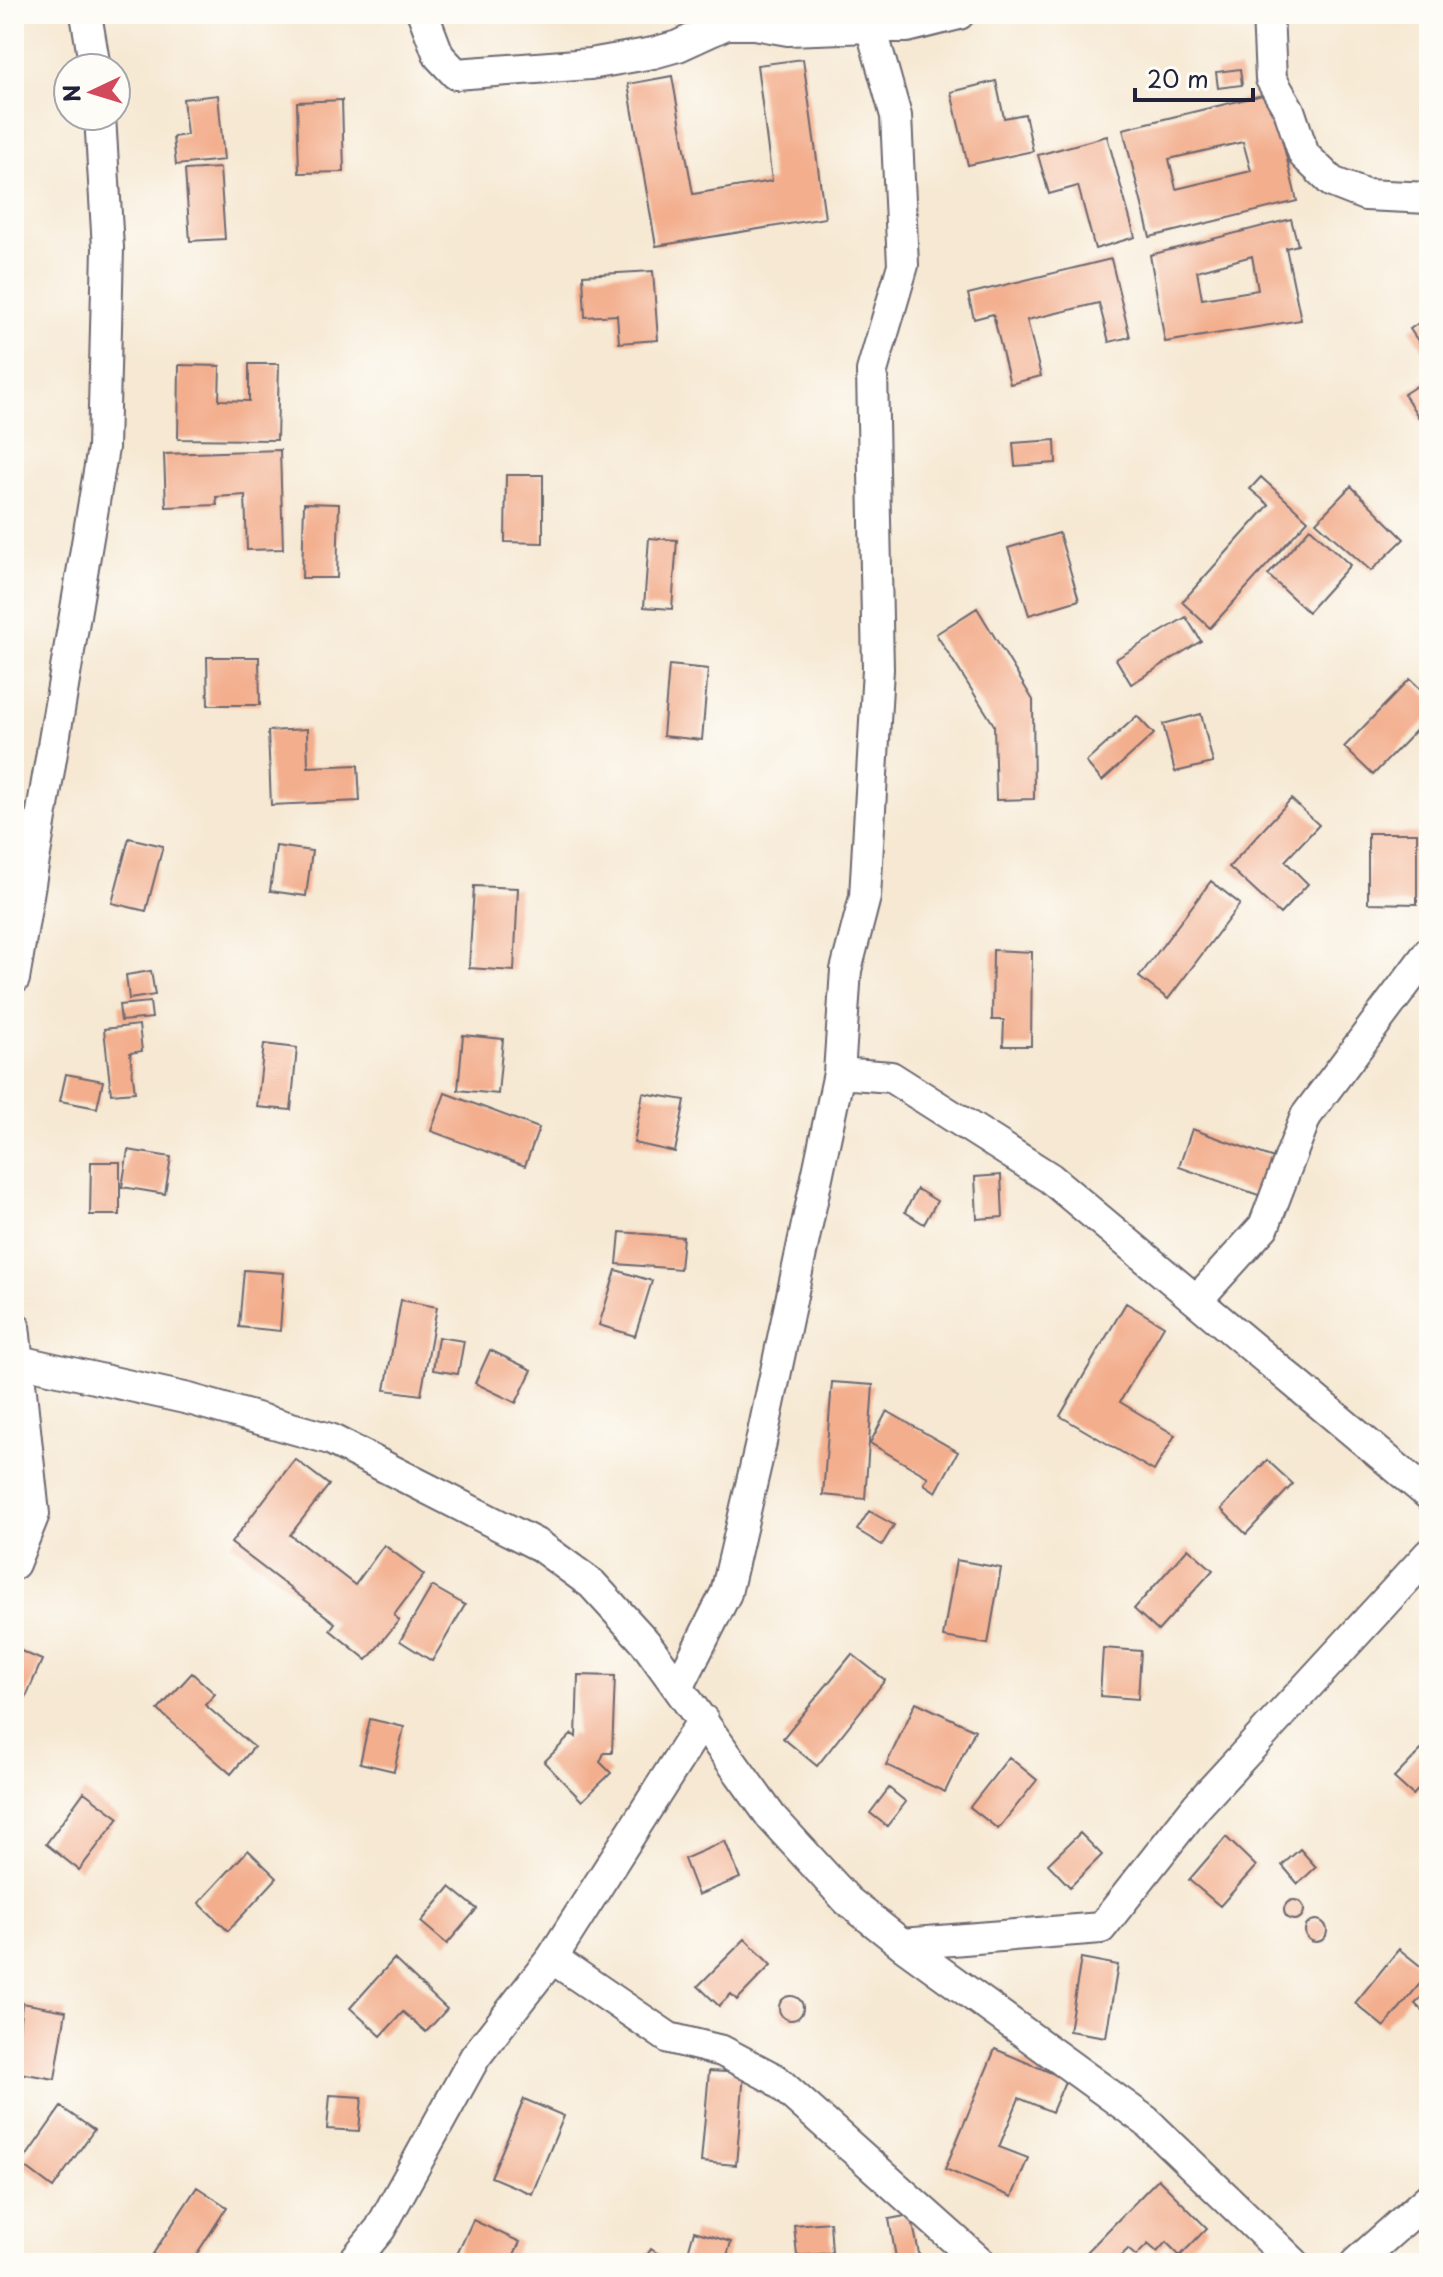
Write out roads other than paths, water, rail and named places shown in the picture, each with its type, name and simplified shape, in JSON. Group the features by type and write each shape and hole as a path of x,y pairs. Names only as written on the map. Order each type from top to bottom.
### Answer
{"street":[{"path":"86,14 92,52"},
{"path":"423,14 439,56 456,74 590,64 653,53 726,24 755,24 788,30 870,20 907,27 959,14"},
{"path":"1268,14 1271,79 1289,110 1304,155 1332,182 1365,195 1429,198"},
{"path":"679,1686 726,1593 839,1073 846,970 865,897 878,669 872,371 903,265 896,116 870,20"},
{"path":"14,979 103,448 108,248 101,132"},
{"path":"1197,1300 1264,1226 1306,1116 1429,952"},
{"path":"839,1073 891,1077 1050,1178 1429,1495"},
{"path":"14,1326 34,1514 14,1564"},
{"path":"17,1361 189,1399 330,1439 540,1546 592,1584 679,1686 772,1818 848,1901 902,1944 1146,2121 1294,2263"},
{"path":"902,1944 1101,1928 1197,1806 1429,1554"},
{"path":"352,2263 380,2229 475,2057 552,1958 703,1720"},
{"path":"552,1958 669,2038 722,2051 775,2079 981,2263"},
{"path":"1356,2263 1429,2198"}]}
